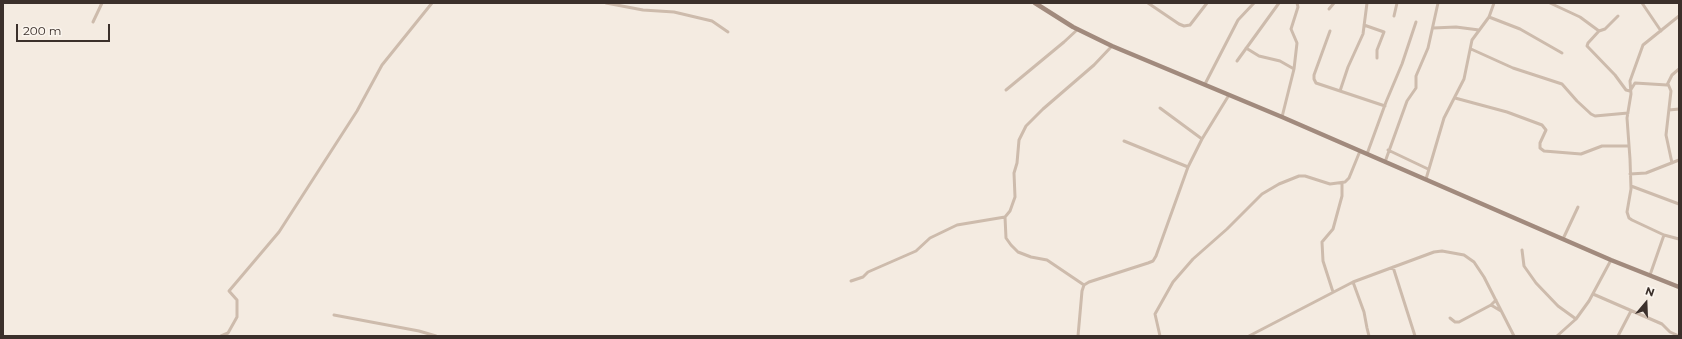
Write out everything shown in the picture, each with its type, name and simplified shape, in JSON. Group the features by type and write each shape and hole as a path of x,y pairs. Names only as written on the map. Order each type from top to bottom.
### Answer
{"main road":[{"path":"1035,3 1061,20 1112,46 1282,117 1611,260 1679,287"}],"street":[{"path":"93,22 102,3"},
{"path":"221,336 228,333 237,317 237,300 229,291 279,232 357,111 382,65 432,3"},
{"path":"606,3 643,10 674,12 712,21 728,32"},
{"path":"1148,3 1179,24 1190,25 1207,3"},
{"path":"1155,8 1159,3"},
{"path":"1205,84 1238,20 1254,3"},
{"path":"1237,61 1279,3"},
{"path":"1282,117 1294,69 1297,43 1291,29 1298,7 1297,4 1291,3"},
{"path":"1329,9 1334,3"},
{"path":"1340,91 1348,66 1363,34 1366,3"},
{"path":"1394,16 1397,3"},
{"path":"1385,162 1388,150 1408,101 1416,88 1416,76 1428,48 1438,3"},
{"path":"1426,180 1444,118 1464,79 1472,40 1489,17 1494,3"},
{"path":"1550,3 1580,17 1599,31"},
{"path":"1642,3 1661,31"},
{"path":"1618,16 1604,29 1599,31 1587,46 1615,75 1623,87 1630,91"},
{"path":"1679,16 1642,46 1630,81 1627,118 1630,174 1627,212 1629,218 1664,235 1679,239"},
{"path":"1489,17 1520,29 1562,53"},
{"path":"1367,154 1402,64 1416,22"},
{"path":"1364,25 1384,32 1377,50 1377,58"},
{"path":"1006,90 1064,42 1078,28"},
{"path":"1433,28 1479,30"},
{"path":"1330,31 1314,75 1316,83 1345,94 1385,106"},
{"path":"851,281 863,277 868,272 916,251 930,238 957,225 1005,217 1010,211 1015,197 1014,173 1017,163 1019,140 1026,126 1043,109 1094,65 1112,46"},
{"path":"1246,48 1259,56 1280,61 1294,69"},
{"path":"1471,49 1514,68 1562,84 1591,114 1595,116 1628,113"},
{"path":"1630,91 1635,83 1664,86 1668,84 1672,75 1679,69"},
{"path":"1668,84 1672,88 1666,139 1672,163"},
{"path":"1078,336 1082,291 1084,286 1089,282 1153,261 1188,167 1202,139 1229,95"},
{"path":"1455,98 1507,112 1542,125 1546,130 1540,143 1540,148 1544,151 1578,154 1602,146 1629,146"},
{"path":"1160,108 1202,139"},
{"path":"1669,110 1679,109"},
{"path":"1124,141 1188,167"},
{"path":"1388,150 1428,169"},
{"path":"1160,336 1155,314 1173,282 1193,259 1227,229 1262,194 1275,185 1299,176 1305,176 1330,184 1342,183 1350,178 1360,152"},
{"path":"1630,174 1646,173 1679,160"},
{"path":"1333,292 1323,262 1322,242 1333,229 1342,196 1342,183"},
{"path":"1630,186 1679,204"},
{"path":"1563,239 1578,207"},
{"path":"1005,217 1006,238 1018,252 1031,257 1047,260 1084,286"},
{"path":"1650,275 1664,235"},
{"path":"1522,250 1524,266 1536,283 1558,306 1576,319"},
{"path":"1249,336 1353,282 1434,252 1442,251 1464,255 1474,262 1484,277 1514,336"},
{"path":"1557,336 1576,319 1593,294 1611,260"},
{"path":"1393,267 1416,336"},
{"path":"1353,282 1364,312 1369,336"},
{"path":"1593,294 1662,324 1670,332 1679,336"},
{"path":"1450,318 1455,322 1459,322 1491,305 1496,300"},
{"path":"1491,305 1501,311"},
{"path":"1618,336 1631,311"},
{"path":"334,315 419,331 436,336"}]}
